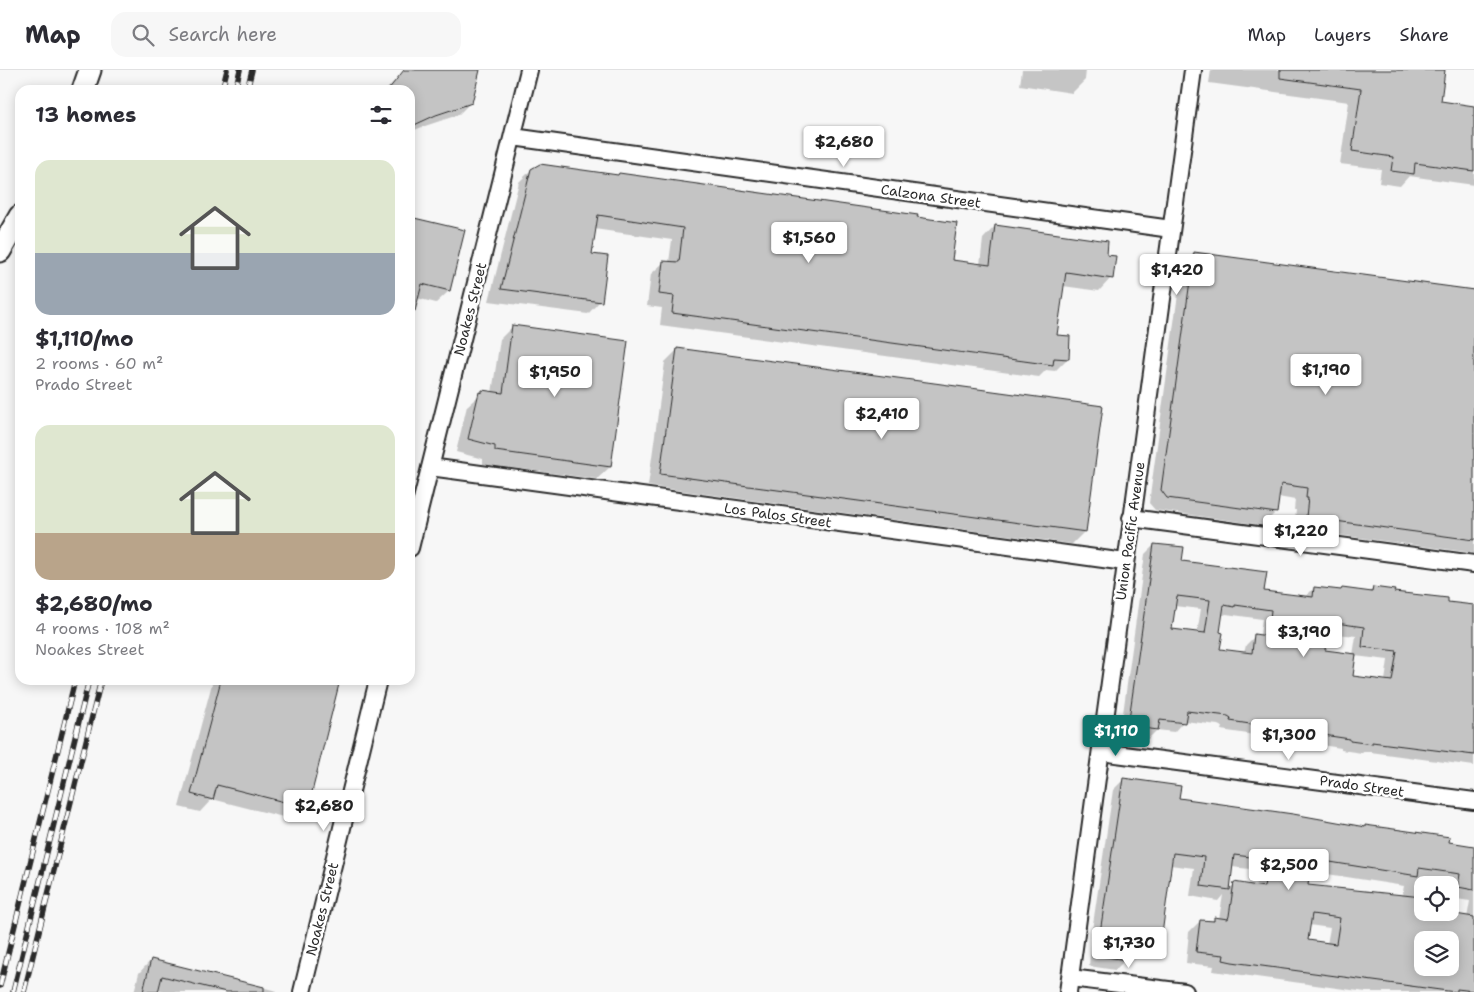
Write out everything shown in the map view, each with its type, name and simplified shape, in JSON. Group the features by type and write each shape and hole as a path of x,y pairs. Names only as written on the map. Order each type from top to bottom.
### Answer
{"main road":[{"path":"85,85 90,70"},
{"path":"0,251 15,225"}],"street":[{"name":"Noakes Street","path":"415,528 529,70"},
{"name":"Union Pacific Avenue","path":"1069,985 1131,518 1194,70"},
{"name":"Calzona Street","path":"513,138 1171,229"},
{"name":"Los Palos Street","path":"430,467 1125,562"},
{"path":"1131,518 1474,564"},
{"name":"Noakes Street","path":"302,992 377,685"},
{"name":"Prado Street","path":"1101,752 1474,801"},
{"path":"1069,985 1185,992"}],"building":[{"path":"404,70 480,70 472,103 436,115 415,125 415,85 392,85"},
{"path":"1280,70 1445,70 1441,101 1474,106 1474,171 1415,163 1414,174 1391,171 1393,157 1352,151 1361,89 1280,78"},
{"path":"540,164 618,175 619,173 918,215 917,217 957,223 952,260 990,265 995,225 1108,241 1107,255 1116,256 1113,279 1066,272 1057,335 1070,336 1069,359 1054,358 1053,365 672,313 674,296 659,294 663,261 679,262 683,228 598,215 592,254 608,256 602,302 501,289 531,169"},
{"path":"415,218 465,230 450,291 422,284 415,311"},
{"path":"1194,252 1474,290 1474,540 1306,517 1307,488 1281,484 1277,513 1167,498 1161,490"},
{"path":"512,325 628,341 611,467 495,451 495,446 468,439 479,392 482,393 482,390 503,393"},
{"path":"677,348 1103,406 1086,532 660,474"},
{"path":"1154,544 1184,547 1182,561 1267,572 1264,591 1313,597 1314,587 1372,592 1373,587 1395,590 1394,592 1448,598 1448,602 1474,605 1474,755 1350,741 1350,739 1230,721 1231,718 1228,716 1187,711 1185,723 1160,720 1158,730 1128,726","holes":["1177,596 1210,600 1205,633 1172,629","1224,605 1271,610 1268,636 1254,634 1252,653 1220,649 1223,633 1220,632","1329,622 1364,627 1362,647 1397,651 1392,681 1353,676 1356,654 1325,650"]},
{"path":"220,685 339,685 308,808 217,785 213,800 191,794"},
{"path":"1123,778 1181,786 1179,798 1293,814 1365,827 1365,825 1450,837 1449,842 1474,846 1474,890 1459,887 1460,874 1419,868 1418,876 1311,859 1308,885 1414,896 1414,921 1459,921 1459,915 1474,917 1474,991 1457,989 1457,992 1455,992 1232,962 1223,960 1224,955 1196,952 1200,920 1214,921 1214,917 1228,919 1234,882 1264,887 1268,859 1234,855 1230,890 1201,886 1204,857 1173,853 1162,934 1131,931 1127,960 1099,956 1102,933 1100,933","holes":["1312,914 1340,918 1336,944 1308,940"]},
{"path":"151,959 264,987 264,992 226,992 162,976 158,992 143,992"}],"railway":[{"path":"223,85 227,70"},
{"path":"236,85 240,70"},
{"path":"248,85 252,70"},
{"path":"0,986 74,685"},
{"path":"13,992 88,685"},
{"path":"24,992 100,685"}]}
